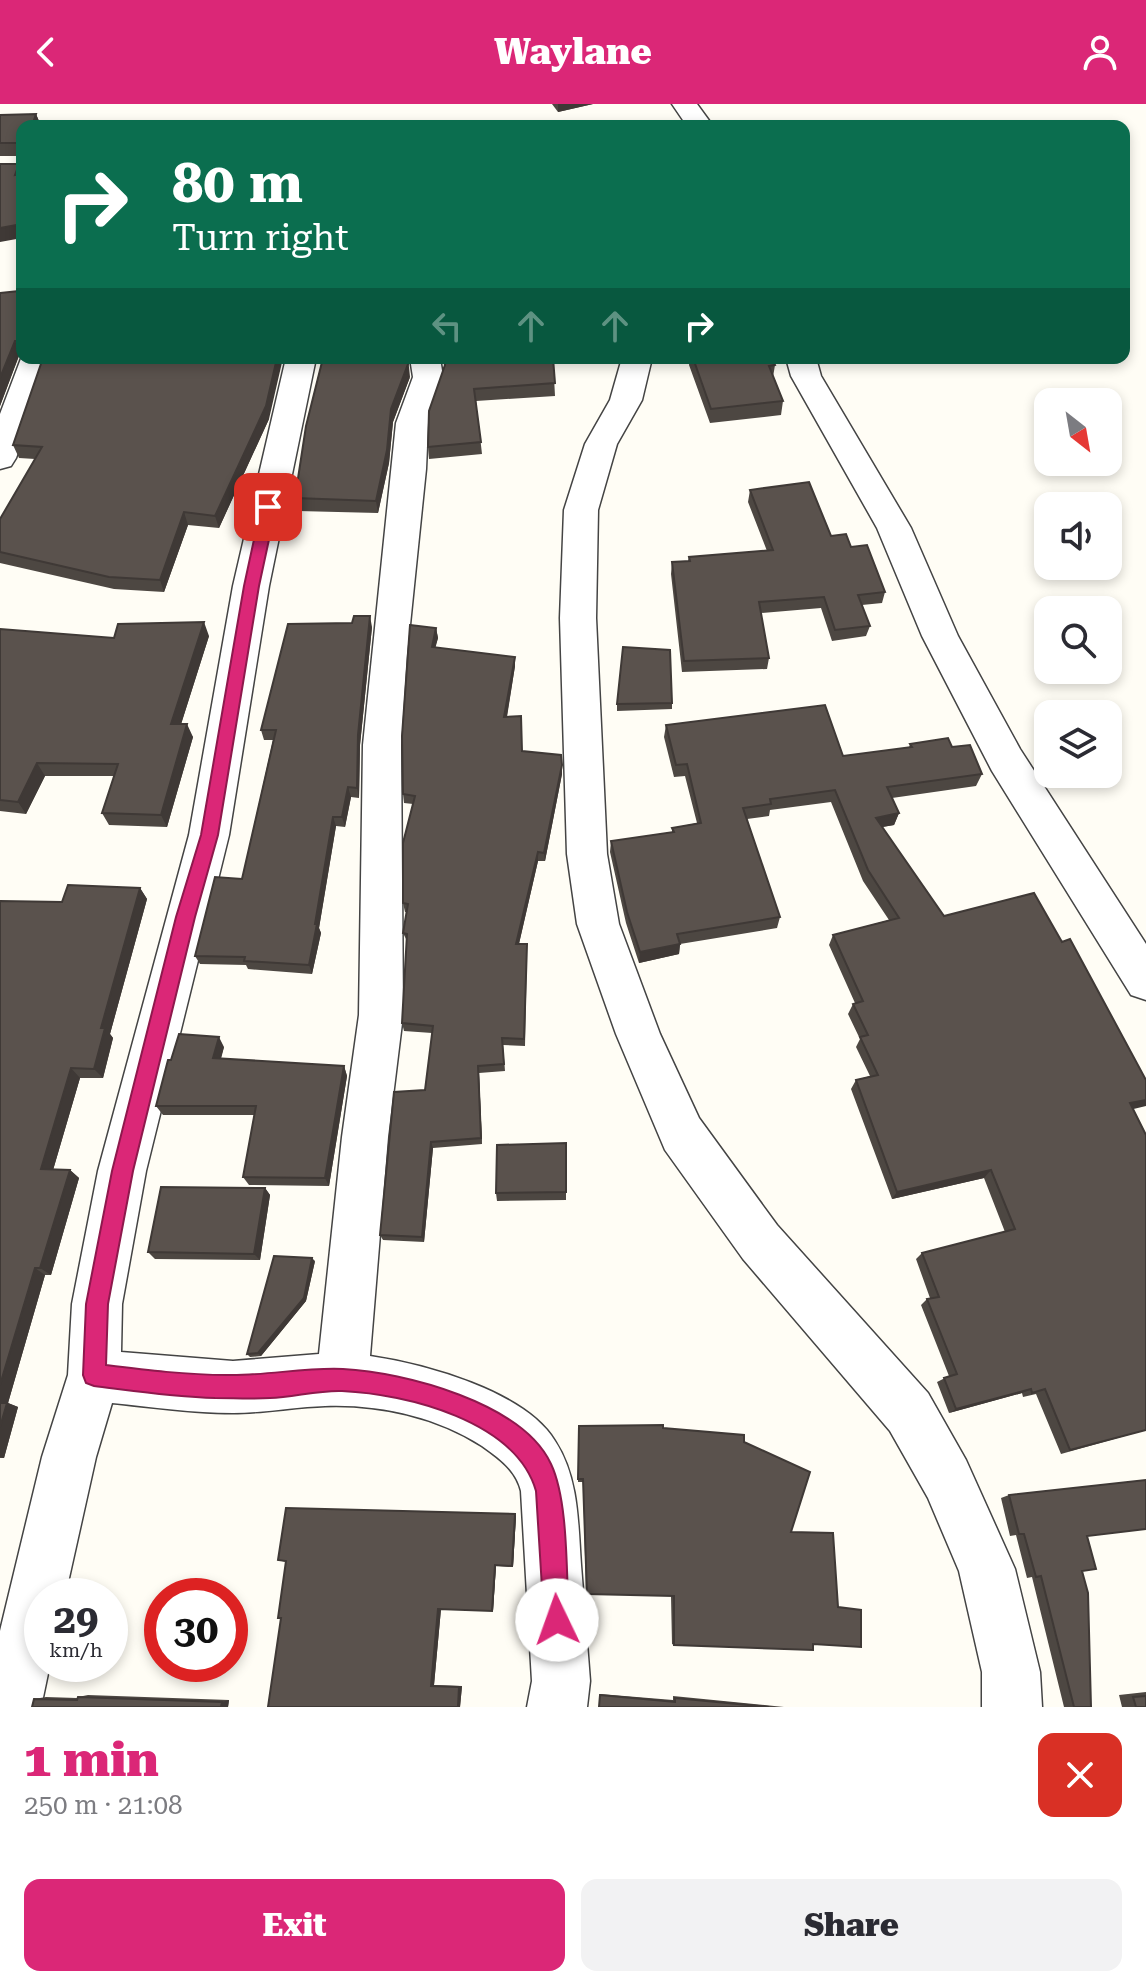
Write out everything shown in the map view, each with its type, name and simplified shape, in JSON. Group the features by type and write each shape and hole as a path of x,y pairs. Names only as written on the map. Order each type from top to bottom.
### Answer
{"street":[{"path":"0,458 34,364"},
{"path":"11,1707 69,1457 94,1375 97,1304 122,1171 209,835 251,586 300,364"},
{"path":"342,1380 365,1137 381,1015 382,745 389,654 410,469 412,423 428,377 426,364"},
{"path":"635,364 626,400 601,444 581,510 578,618 586,828 598,924 638,1034 682,1134 760,1242 909,1412 947,1479 987,1569 1011,1672 1012,1707"},
{"path":"803,364 806,376 894,528 940,636 1006,760 1146,981"},
{"path":"94,1375 186,1386 267,1387 342,1380 422,1392 483,1416 528,1448 542,1469 549,1504 561,1681 557,1707"}],"building":[{"path":"36,114 34,120 16,120 16,143 0,143 0,115"},
{"path":"0,164 16,164 16,225 0,228"},
{"path":"16,291 16,341 0,378 0,293"},
{"path":"41,364 276,364 266,406 215,516 184,512 160,580 109,577 0,552 0,519 42,447 13,445"},
{"path":"322,364 408,364 391,409 387,450 376,501 295,498 306,426"},
{"path":"553,364 555,383 474,389 481,442 428,447 429,411 445,365"},
{"path":"695,364 775,364 769,366 783,401 711,409"},
{"path":"809,482 831,536 846,534 851,547 867,545 885,592 858,595 870,626 835,630 824,597 759,602 769,658 684,661 672,562 690,561 689,557 773,550 750,490"},
{"path":"354,616 370,616 358,735 357,788 348,787 342,817 333,817 309,965 244,961 245,957 195,956 215,877 242,879 276,730 261,730 288,624 352,623"},
{"path":"204,622 171,724 187,724 161,815 102,813 118,764 37,763 18,802 0,800 0,629 114,638 118,624"},
{"path":"410,625 436,628 432,647 515,657 504,717 521,716 522,751 561,755 562,765 544,853 538,852 516,944 527,944 524,1039 502,1038 504,1064 478,1066 481,1138 431,1142 422,1237 380,1235 394,1092 425,1090 433,1026 402,1023 407,934 403,933 408,904 403,903 403,843 415,796 403,794 402,736"},
{"path":"623,647 670,650 672,703 617,704"},
{"path":"825,705 843,756 912,747 910,744 948,738 952,747 970,745 982,774 887,787 899,813 876,818 944,916 1034,893 1062,942 1070,939 1146,1080 1146,1100 1130,1103 1146,1135 1146,1430 1070,1450 1045,1389 1032,1393 1031,1389 956,1409 944,1378 957,1374 927,1299 939,1297 922,1253 1015,1229 991,1170 897,1192 856,1080 878,1075 860,1037 868,1035 853,1004 863,1001 833,935 899,918 868,870 835,790 770,799 771,804 743,808 780,917 677,934 680,944 640,952 627,912 611,841 674,832 672,828 701,823 687,764 676,765 666,725"},
{"path":"68,885 140,888 101,1028 105,1028 94,1069 71,1068 41,1169 70,1170 40,1268 35,1268 0,1385 0,901 62,902"},
{"path":"179,1034 219,1037 213,1058 344,1066 325,1178 243,1177 256,1106 156,1106 168,1060 171,1060"},
{"path":"566,1143 566,1192 496,1193 497,1145"},
{"path":"161,1187 265,1188 254,1254 148,1252"},
{"path":"274,1256 312,1258 304,1298 258,1353 247,1354"},
{"path":"0,1403 7,1403 0,1427"},
{"path":"663,1425 663,1428 744,1435 744,1442 810,1472 791,1532 833,1533 838,1607 861,1610 861,1647 813,1644 813,1650 674,1645 674,1596 587,1594 583,1479 578,1479 579,1426"},
{"path":"1146,1480 1146,1529 1087,1536 1096,1569 1082,1571 1088,1593 1091,1707 1074,1707 1041,1576 1036,1577 1024,1534 1019,1534 1009,1495"},
{"path":"286,1508 515,1514 512,1566 495,1565 492,1611 438,1609 431,1686 459,1687 458,1707 268,1707 281,1618 278,1618 286,1561 278,1560"},
{"path":"600,1695 675,1702 675,1698 769,1707 599,1707"},
{"path":"1146,1696 1146,1707 1136,1707 1133,1697"},
{"path":"78,1697 222,1702 221,1707 32,1707 34,1699 77,1700"}],"route":[{"path":"268,507 251,586 209,835 122,1171 97,1304 94,1375 186,1386 267,1387 342,1380 422,1392 483,1416 528,1448 542,1469 548,1491 557,1620"}]}
